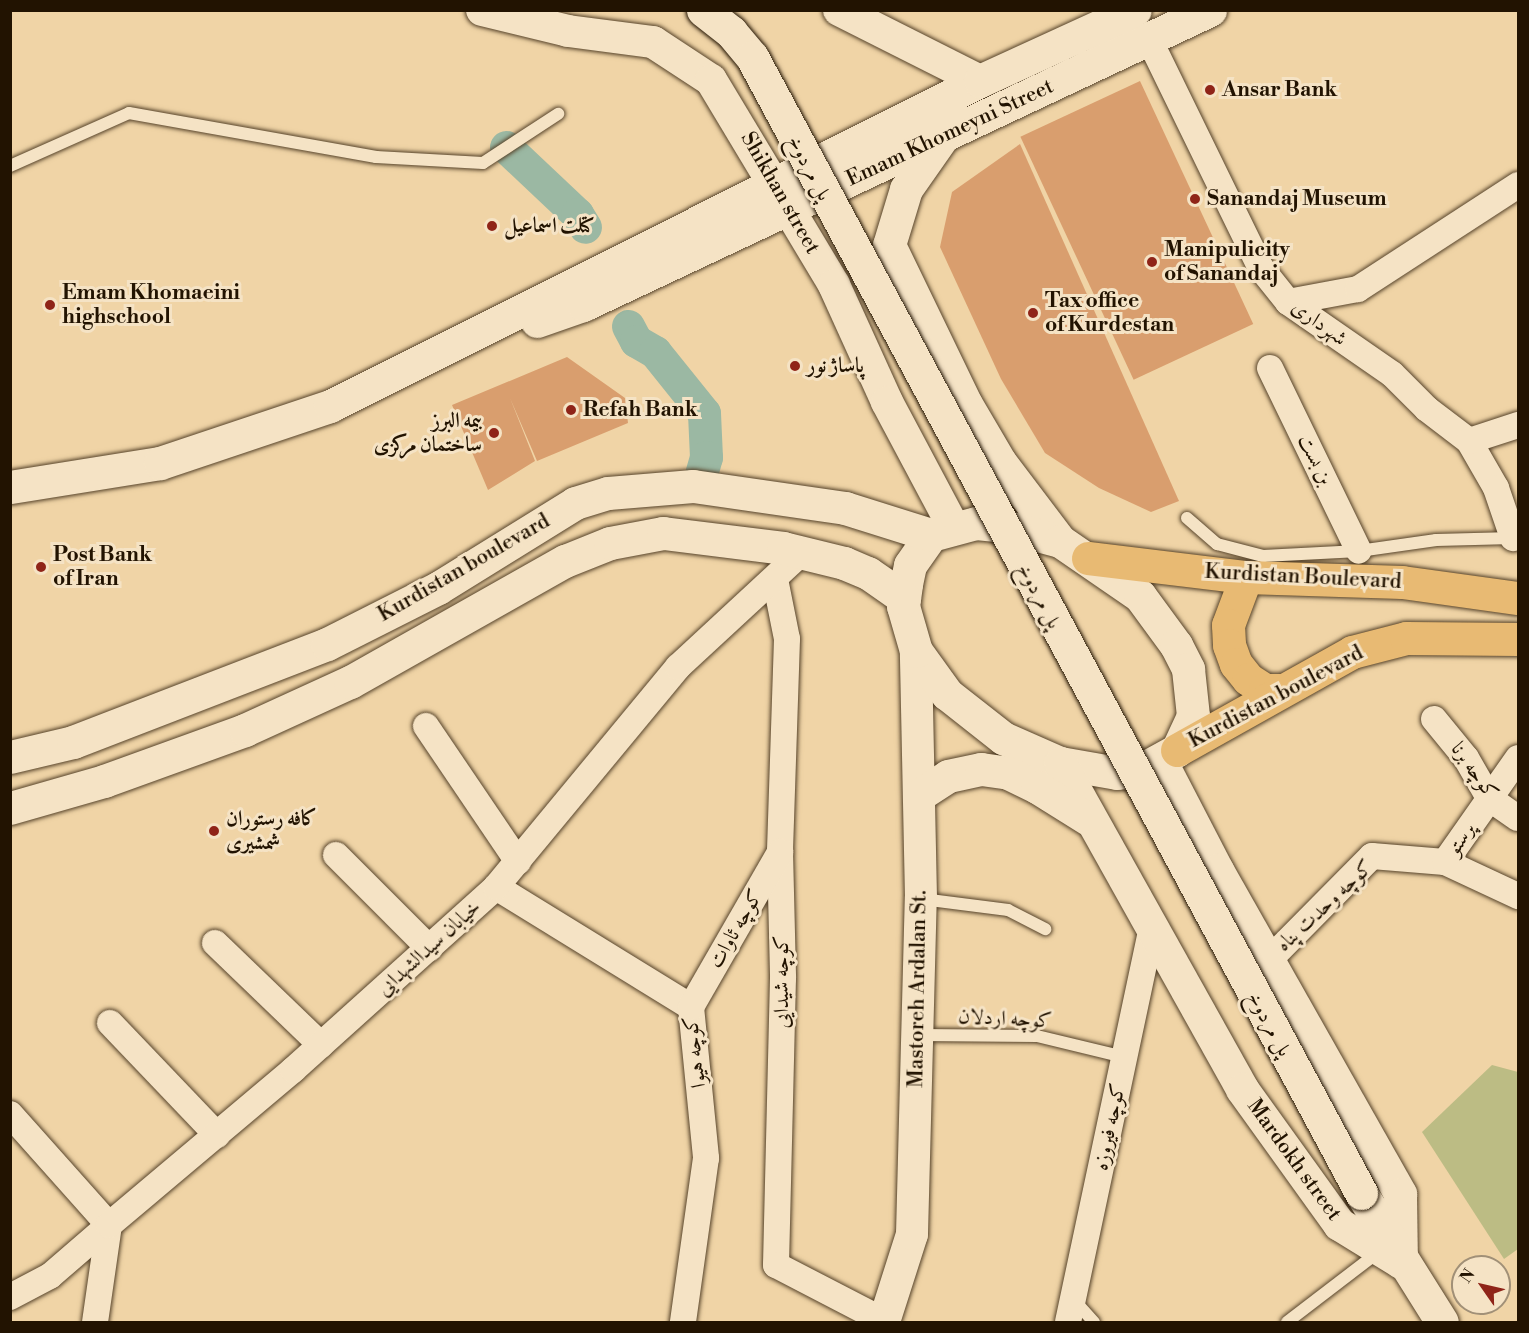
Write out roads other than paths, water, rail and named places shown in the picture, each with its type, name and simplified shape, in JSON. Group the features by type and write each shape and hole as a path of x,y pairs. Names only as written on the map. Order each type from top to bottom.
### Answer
{"main road":[{"name":"پل مردوخ","path":"703,10 731,32 752,57 1361,1193 1391,1256 1442,1323"},
{"name":"Emam Khomeyni Street","path":"10,488 160,463 226,444 330,406 423,361 583,304 782,196 980,81 1142,25 1210,10"},
{"name":"Emam Khomeyni Street","path":"782,196 943,136 1142,25"},
{"path":"943,136 906,189 889,245 966,404 1000,462 1060,541"},
{"name":"Kurdistan boulevard","path":"10,757 73,742 327,645 438,588 575,503 608,493 693,486 844,508 942,531"},
{"path":"976,522 1004,526 1060,541 1088,558 1140,596 1184,661 1193,693 1193,716 1168,755 1139,771 1117,773 1060,764 1032,754 977,720 947,694 916,651 906,621 904,598 910,565 942,531 976,522"},
{"name":"Kurdistan boulevard","path":"10,808 104,781 245,730 350,682 565,561 610,543 663,534 802,552 868,573 904,598"},
{"name":"Kurdistan Boulevard","path":"1088,558 1246,577 1402,582 1518,598"},
{"path":"1246,577 1228,625 1229,645 1236,664 1248,679 1264,690 1280,690"},
{"name":"Kurdistan boulevard","path":"1168,755 1280,690 1352,652 1406,638 1518,639"},
{"path":"1168,755 1217,870 1270,958 1400,1194 1391,1256"},
{"name":"Mardokh street","path":"1060,764 1151,931 1242,1089 1339,1224 1391,1256"},
{"path":"919,795 948,776 981,769 1008,773 1037,787 1090,820"}],"street":[{"name":"Shikhan street","path":"482,10 568,31 653,42 684,59 711,80 834,285 942,531"},
{"path":"839,10 980,81"},
{"name":"شهرداری","path":"1142,25 1260,267 1288,302 1392,374 1427,409 1469,441 1496,488 1513,538"},
{"path":"1288,302 1358,289 1518,185"},
{"name":"بن بست","path":"1270,368 1359,551"},
{"path":"1469,441 1518,425"},
{"name":"خیابان سیدالشهدایی","path":"10,1297 50,1276 321,1045 496,888 623,729 678,667 802,552"},
{"name":"کوچه شیدایی","path":"775,579 787,639 780,852 783,978 776,1265 884,1322"},
{"name":"Mastoreh Ardalan St.","path":"884,1322 912,1234 921,898 916,651"},
{"name":"کوچه برنا","path":"1434,718 1466,758 1488,798 1518,818"},
{"path":"426,726 518,862"},
{"name":"پرستو","path":"1445,862 1518,758"},
{"name":"کوچه ئاوات","path":"691,1007 780,852"},
{"path":"336,855 429,948"},
{"name":"کوچه وحدت پناه","path":"1270,958 1371,856 1445,862 1518,896"},
{"name":"کوچه هیوا","path":"496,888 691,1007 706,1158 683,1323"},
{"name":"کوچه فیروزه","path":"1071,1311 1151,931"},
{"path":"215,943 321,1045"},
{"path":"110,1023 217,1135"},
{"path":"10,1114 109,1225 95,1323"}],"lane":[{"path":"10,166 129,113 376,157 483,163 558,114"},
{"path":"1187,518 1217,544 1263,556 1359,551 1436,540 1513,538"},
{"path":"921,898 1008,910 1045,928"},
{"name":"کوچه اردلان","path":"917,1035 1037,1036 1124,1057"},
{"path":"1287,1323 1391,1256"},
{"path":"1071,1311 1095,1323"}],"waterway":[{"path":"506,147 577,214 585,227"},
{"path":"628,326 636,341 655,352 704,413 706,457 701,474"}],"place":[{"name":"Ansar Bank","path":"1210,90"},
{"name":"Sanandaj Museum","path":"1195,199"},
{"name":"کتلت اسماعیل","path":"492,226"},
{"name":"Manipulicity of Sanandaj","path":"1152,262"},
{"name":"Emam Khomaeini highschool","path":"50,305"},
{"name":"Tax office of Kurdestan","path":"1033,313"},
{"name":"پاساژ نور","path":"795,366"},
{"name":"Refah Bank","path":"571,410"},
{"name":"بیمه البرز ساختمان مرکزی","path":"494,433"},
{"name":"Post Bank of Iran","path":"41,567"},
{"name":"کافه رستوران شمشیری","path":"214,831"}]}
